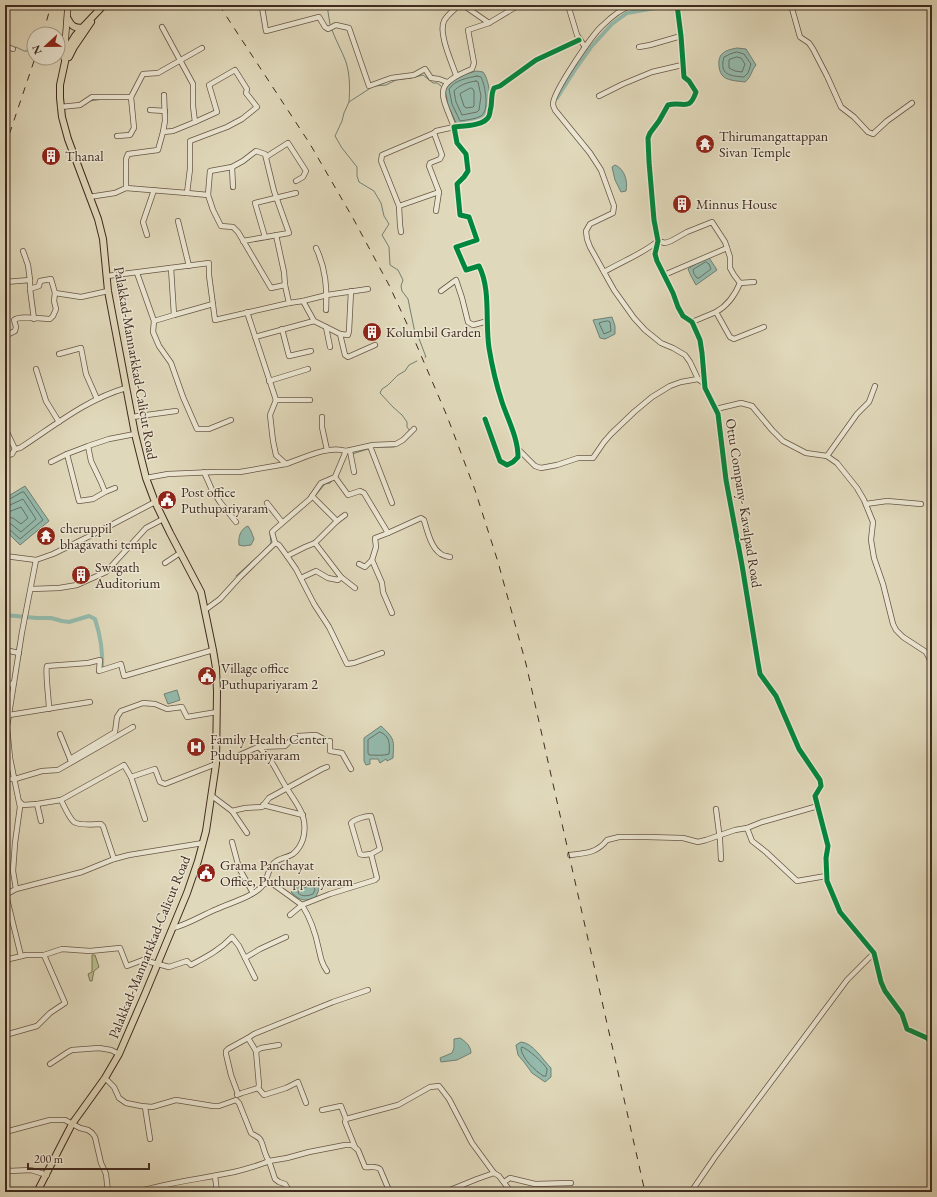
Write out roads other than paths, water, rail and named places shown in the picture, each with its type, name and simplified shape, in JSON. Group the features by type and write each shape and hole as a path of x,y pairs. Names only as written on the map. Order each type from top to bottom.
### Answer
{"highway":[{"name":"Palakkad-Mannarkkad-Calicut Road","path":"37,1192 72,1124 105,1078 119,1054 146,994 187,893 203,843 212,796 216,761 217,692 213,650 201,592 163,519 146,478 135,434 108,291 103,239 98,219 68,139 60,106 60,85 70,44 75,36 102,6"},
{"name":"Palakkad-Mannarkkad-Calicut Road","path":"64,68 74,47 102,6"},
{"path":"68,18 74,28 82,28"}],"main road":[{"path":"64,68 68,5"}],"street":[{"path":"456,75 443,38 442,29 446,18 459,5"},
{"path":"463,5 489,23"},
{"path":"485,419 500,461 507,465 514,462 518,457 518,449 501,400 489,346 484,275 479,266 466,270 456,247 477,240 469,217 460,215 458,184 468,171 466,154 457,143 454,127 444,101 443,88 447,82 456,75 472,69 474,63 468,30 489,23 519,5"},
{"path":"568,5 579,40 585,47"},
{"path":"632,5 602,26 585,47 556,94 553,103 555,110 590,153 601,170 614,206 613,213 590,224 586,231 590,247 614,290 634,318 645,330 661,343 685,355 698,379 705,384"},
{"name":"Ottu Company- Kavalpad Road","path":"677,5 684,77 689,81 696,92 691,103 674,103 668,105 648,138 654,220 658,241 655,254 683,316 692,322 700,340 705,384 709,397 718,414 726,480 760,674 776,696 799,749 820,780 821,786 815,796 828,846 826,858 827,881 840,912 874,953"},
{"path":"791,5 800,37 813,49 841,107 868,132 873,134 887,121 912,103"},
{"path":"262,7 266,31 318,17 328,29 336,25 349,28 369,86 392,78 414,74 425,69 431,78 447,82"},
{"path":"162,27 193,84 194,122"},
{"path":"639,47 681,36"},
{"path":"401,232 400,206 381,161 382,155 436,131 454,127 470,126 482,122 489,116 494,88 500,86 536,60 579,40"},
{"path":"5,46 13,49"},
{"path":"117,136 130,135 134,128 131,97 144,74 158,73 202,48"},
{"path":"600,96 622,84 652,72 682,65"},
{"path":"163,132 173,131 217,112 209,85 235,70 247,89 246,93 257,107 242,119 227,127 190,140 190,169 187,193"},
{"path":"126,188 126,159 128,154 158,150 165,122 164,95"},
{"path":"60,106 80,105 92,97 131,97"},
{"path":"150,110 165,111"},
{"path":"434,133 442,154 440,159 430,163 429,166 439,192 436,211"},
{"path":"266,157 288,143 306,171 303,177 296,181"},
{"path":"243,241 290,233 272,185 265,154 256,151 232,167 210,171 208,195 221,226 234,227 271,288 285,285"},
{"path":"232,167 233,187"},
{"path":"89,197 115,193 126,188 208,195"},
{"path":"147,235 143,222 154,190"},
{"path":"400,206 439,192"},
{"path":"265,237 255,203 296,193"},
{"path":"178,221 190,266"},
{"path":"604,272 638,255 658,241 665,243 671,241 687,232 712,222 725,242 730,257 730,268 740,283"},
{"path":"276,235 289,303"},
{"path":"316,248 326,273 326,310"},
{"path":"664,275 727,248"},
{"path":"23,251 28,266 34,319"},
{"path":"107,276 209,263 209,275 215,320 327,295 368,289"},
{"path":"171,268 174,315"},
{"path":"137,273 154,321 153,332 159,346 172,363 183,397 197,429 209,429 232,420"},
{"path":"5,336 14,331 16,328 15,319 28,317 34,319 50,319 53,316 56,309 54,301 55,293 51,279 40,281 40,286 30,289"},
{"path":"5,282 30,280"},
{"path":"441,291 456,280 470,324 473,325 488,321"},
{"path":"740,283 754,282"},
{"path":"692,322 725,307 737,292 740,283"},
{"path":"55,293 81,296 108,291"},
{"path":"303,301 314,321 340,334 348,335 351,291"},
{"path":"154,321 213,304"},
{"path":"247,312 276,400 270,415 276,455 286,464"},
{"path":"716,312 730,337 734,339 764,327"},
{"path":"255,336 314,321"},
{"path":"326,327 330,347"},
{"path":"282,329 289,356 311,350"},
{"path":"340,334 345,355 348,357 375,346"},
{"path":"60,354 80,348 86,374 97,399"},
{"path":"5,364 8,371 5,374"},
{"path":"36,369 46,401 59,422"},
{"path":"270,381 308,369"},
{"path":"518,449 535,466 540,468 557,465 578,458 593,458 611,434 652,397 680,382 698,379"},
{"path":"827,456 857,414 869,402 875,386"},
{"path":"5,456 12,454 15,449 20,448 82,407 105,395 126,388"},
{"path":"276,400 310,400"},
{"path":"716,409 742,403 752,406 783,441 806,453 827,456 837,463 857,488 866,504 873,522 871,540 874,558 883,584 893,624 896,630 903,637 926,652 932,664"},
{"path":"132,417 176,411"},
{"path":"322,417 322,427 327,450"},
{"path":"5,428 15,449"},
{"path":"146,478 168,474 240,472 286,464 327,450 338,449 348,451 370,446 396,444 412,431"},
{"path":"51,462 67,454 109,439 135,434"},
{"path":"88,446 91,461 104,492"},
{"path":"370,446 392,503"},
{"path":"348,451 354,472"},
{"path":"275,544 272,532 312,496 321,483 335,477 348,451"},
{"path":"67,454 80,501 92,499 115,488"},
{"path":"204,472 212,490 236,522"},
{"path":"335,477 348,495 360,491 364,493 388,533"},
{"path":"312,496 337,521"},
{"path":"866,504 888,501 921,504"},
{"path":"5,556 36,560 53,554 155,502"},
{"path":"267,503 282,522"},
{"path":"287,556 315,543 345,515"},
{"path":"359,564 365,566 372,560 376,547 375,538 422,518 430,540 438,552 442,555 450,557"},
{"path":"31,589 59,588 77,585 106,572 146,528 163,519"},
{"path":"315,543 340,577 355,588"},
{"path":"275,544 279,544 301,578 329,627 347,664 382,653"},
{"path":"205,610 220,599 240,577 275,544"},
{"path":"165,563 180,553"},
{"path":"16,889 13,871 20,802 10,758 7,727 24,622 36,560"},
{"path":"372,560 382,583 383,592 392,613"},
{"path":"301,578 316,571 328,578 338,580 340,577"},
{"path":"5,650 19,652"},
{"path":"49,709 45,670 47,666 88,664 100,660 100,671 121,664 124,676 213,650"},
{"path":"5,686 14,683"},
{"path":"9,715 90,702"},
{"path":"5,778 15,779 42,771 58,770 115,732 116,717 121,711 143,703 155,704 167,709 182,707 187,717 217,712"},
{"path":"71,761 133,727"},
{"path":"60,734 71,761"},
{"path":"131,777 154,769 160,782 165,784 216,761 235,757 258,747 285,746 298,736 316,735 330,741 330,751 342,753 351,769"},
{"path":"172,928 185,925 253,893 263,884 272,864 280,858 292,854 301,845 305,831 303,815 270,758 258,747"},
{"path":"20,802 23,805 61,800 124,765 131,777 145,819"},
{"path":"232,811 262,807 269,798 327,767"},
{"path":"212,796 232,811 247,833"},
{"path":"61,800 74,822 81,824 101,824 103,826 114,859"},
{"path":"37,804 41,821"},
{"path":"264,805 303,815"},
{"path":"570,855 592,852 601,847 607,840 619,837 683,838 698,842 818,806"},
{"path":"716,809 721,859"},
{"path":"368,816 371,816 380,849 371,854 360,854 352,823 368,816"},
{"path":"747,828 752,841 798,881 826,876"},
{"path":"232,842 239,868 253,893"},
{"path":"21,956 6,895 16,889 82,872 129,854 203,843"},
{"path":"290,915 302,905 330,894 375,880 377,878 371,854"},
{"path":"263,884 273,884 302,905 307,913 314,932 322,963 327,971"},
{"path":"245,958 286,937"},
{"path":"5,960 21,956 44,954 62,949 90,951 120,948 127,966 143,960 169,967 187,961 191,965 211,955 232,938 239,946 255,978"},
{"path":"874,953 881,982 885,991 902,1014 907,1030 927,1038 932,1044"},
{"path":"691,1192 715,1157 847,980 874,953"},
{"path":"5,1035 37,1026 50,1013 65,1003 44,954"},
{"path":"236,1100 238,1094 231,1075 226,1052 228,1049 254,1034 333,1002 368,990"},
{"path":"248,1038 256,1051 258,1088 264,1095 286,1088 298,1082 306,1103"},
{"path":"256,1051 261,1048 279,1045"},
{"path":"50,1064 72,1050 99,1048 111,1050 119,1054"},
{"path":"105,1078 114,1087 119,1098 126,1103 145,1107 159,1106 176,1100 202,1105 219,1106 236,1100"},
{"path":"346,1119 398,1105 430,1087 439,1086 449,1099 472,1143 494,1173 499,1176 511,1192"},
{"path":"238,1094 258,1088"},
{"path":"236,1100 239,1103 252,1135 261,1140 264,1152 269,1160 275,1179 286,1184 290,1192"},
{"path":"322,1110 341,1106 346,1119 345,1122 365,1167 375,1167 380,1169 390,1191"},
{"path":"145,1107 150,1139"},
{"path":"5,1132 50,1120 66,1120 80,1128 92,1132 95,1137 101,1163 106,1174 108,1192"},
{"path":"137,1192 156,1186 215,1176 251,1167 269,1160 287,1158 345,1145 355,1147"},
{"path":"5,1164 9,1171 31,1170 47,1174"},
{"path":"446,1192 494,1173"},
{"path":"215,1176 218,1192"},
{"path":"504,1182 510,1178 535,1184 571,1182"}],"water":[{"path":"737,48 746,49 756,65 745,82 726,78 722,75 719,69 720,56 727,51"},
{"path":"477,71 483,72 488,82 490,96 489,110 484,119 478,122 457,125 448,105 445,89 459,77 467,73"},
{"path":"615,165 621,169 625,176 627,184 626,191 621,192 615,180 612,167"},
{"path":"708,256 717,270 696,285 688,269"},
{"path":"612,317 615,326 615,334 605,339 600,338 593,320"},
{"path":"25,486 49,521 20,545 5,530 5,498"},
{"path":"248,526 254,539 251,545 239,545 240,534 245,527"},
{"path":"177,690 180,700 168,704 164,694"},
{"path":"381,726 393,740 393,758 387,761 386,759 380,763 378,759 370,759 370,764 366,765 364,761 364,738"},
{"path":"313,882 317,883 319,889 316,897 309,900 303,900 291,892 301,885"},
{"path":"460,1038 469,1046 471,1053 457,1060 441,1062 440,1058 452,1053 454,1048 454,1039"},
{"path":"521,1042 533,1048 551,1068 551,1077 545,1082 532,1073 518,1055 516,1045"}],"waterway":[{"path":"328,5 330,24"},
{"path":"557,98 591,47 612,24 627,13 666,5"},
{"path":"332,30 347,67 350,92 349,102"},
{"path":"14,48 16,47 26,51"},
{"path":"415,77 423,75 433,83 437,83 441,86"},
{"path":"375,86 386,85 396,80 412,78"},
{"path":"372,87 349,102 335,136 342,148 357,167 359,182 374,191 381,203 384,216 389,224 382,235 389,247 390,265 398,270 403,280 401,286 402,291 408,299 415,333 418,336 425,357"},
{"path":"89,101 104,99"},
{"path":"410,431 407,427 407,422 402,415 380,393 382,389 405,371 409,365 417,361"},
{"path":"374,447 394,447 403,442"},
{"path":"352,454 368,449"},
{"path":"315,496 325,484 330,483 333,480"},
{"path":"305,506 313,499"},
{"path":"270,534 270,545"},
{"path":"236,576 258,556"},
{"path":"5,615 51,618 69,622 89,616 95,619 101,644 102,669"}],"railway":[{"path":"45,26 51,5"},
{"path":"219,5 310,144 354,220 389,285 447,416 475,490 498,562 526,664 645,1192"},
{"path":"5,147 32,66"}],"place":[{"name":"Thirumangattappan Sivan Temple","path":"705,144"},
{"name":"Thanal","path":"51,156"},
{"name":"Minnus House","path":"682,204"},
{"name":"Kolumbil Garden","path":"372,332"},
{"name":"Post office Puthupariyaram","path":"167,500"},
{"name":"cheruppil bhagavathi temple","path":"46,536"},
{"name":"Swagath Auditorium","path":"81,575"},
{"name":"Village office Puthupariyaram 2","path":"207,676"},
{"name":"Family Health Center Puduppariyaram","path":"196,747"},
{"name":"Grama Panchayat Office, Puthuppariyaram","path":"206,873"}]}
